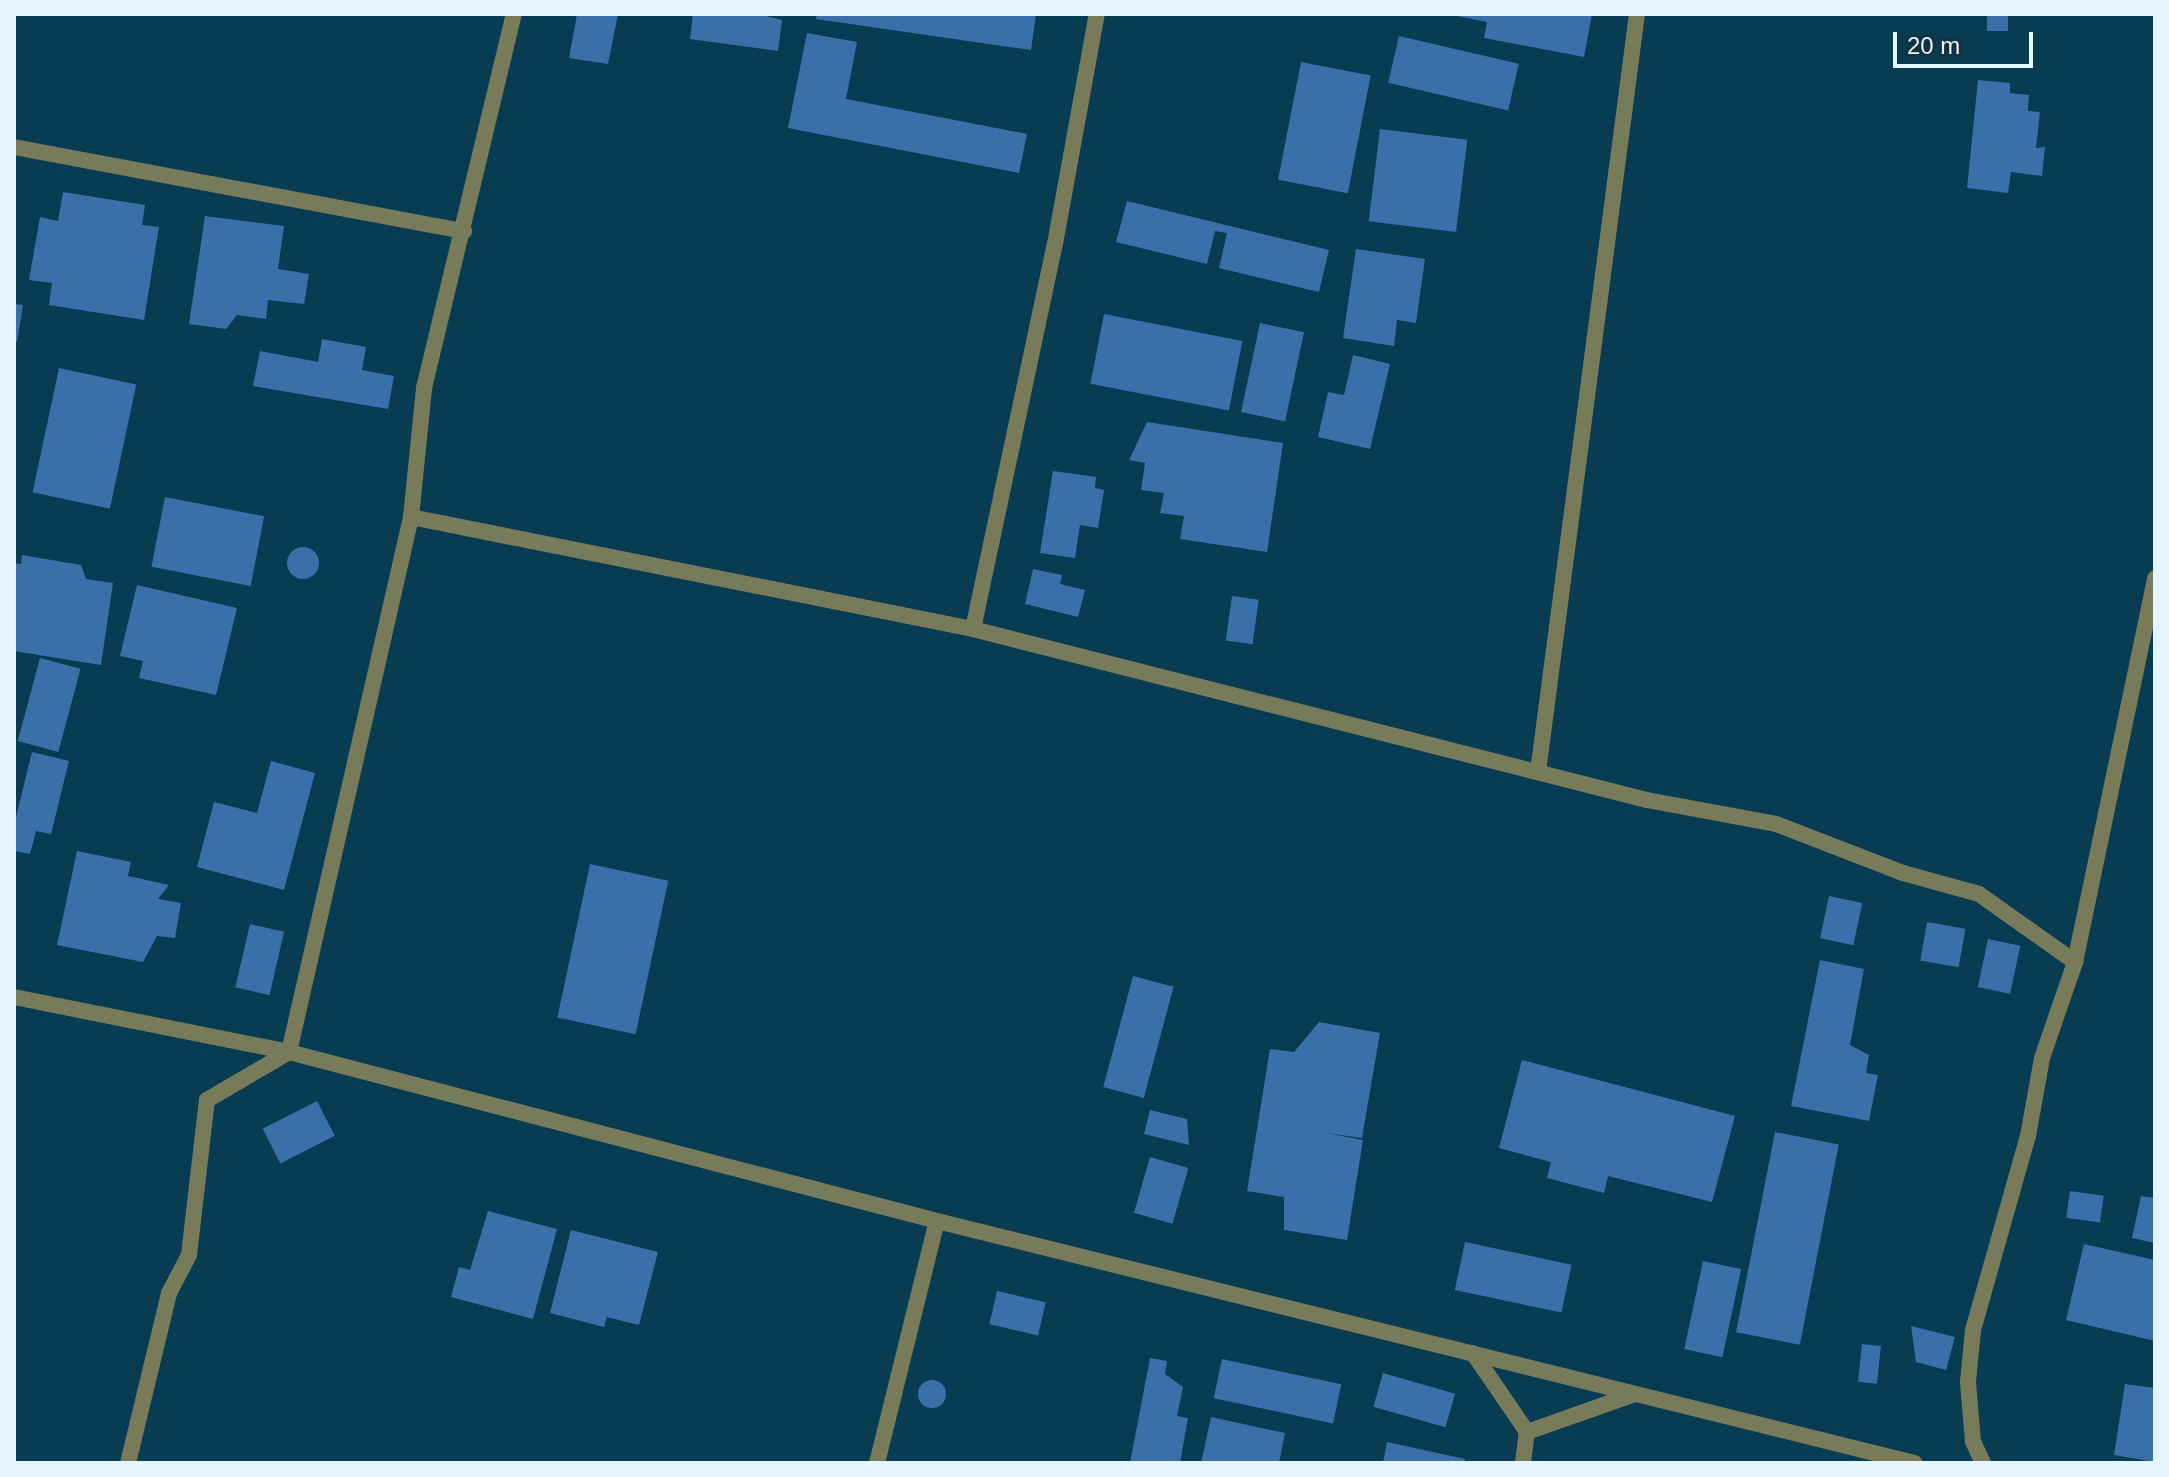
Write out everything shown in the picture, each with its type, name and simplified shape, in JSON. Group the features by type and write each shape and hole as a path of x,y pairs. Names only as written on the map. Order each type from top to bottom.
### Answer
{"street":[{"path":"128,1463 169,1293 189,1255 207,1100 289,1052 411,517 424,388 514,14"},
{"path":"973,629 1055,244 1097,14"},
{"path":"1538,772 1637,14"},
{"path":"14,147 464,231"},
{"path":"411,517 973,629 1538,772 1776,824 1903,873 1939,879 1979,894 2075,962"},
{"path":"1983,1463 1973,1442 1968,1382 1973,1330 2028,1136 2042,1058 2075,962 2155,578"},
{"path":"14,997 289,1052 937,1221 1915,1463"},
{"path":"877,1463 937,1221"},
{"path":"1473,1353 1527,1432 1523,1463"},
{"path":"1527,1432 1635,1394"}],"building":[{"path":"577,14 618,14 608,64 569,58"},
{"path":"693,14 758,14 782,20 778,51 690,39"},
{"path":"817,14 1036,14 1031,50 816,19"},
{"path":"1592,14 1584,57 1484,38 1487,22 1452,15"},
{"path":"1987,14 2008,14 2008,31 1987,31"},
{"path":"807,33 857,42 846,99 1027,134 1019,173 788,128"},
{"path":"1399,36 1519,64 1508,110 1388,83"},
{"path":"1301,62 1371,76 1348,193 1278,180"},
{"path":"1978,80 2010,83 2010,93 2029,95 2028,111 2040,112 2036,148 2045,147 2042,176 2011,172 2008,193 1967,188"},
{"path":"1380,129 1467,140 1456,232 1369,221"},
{"path":"63,192 145,205 142,225 159,227 144,320 49,305 52,283 29,280 40,217 58,221"},
{"path":"1127,201 1329,250 1319,292 1219,268 1227,233 1215,231 1207,264 1116,242"},
{"path":"205,216 284,226 278,269 309,274 304,304 268,300 266,319 237,315 226,329 189,324"},
{"path":"1356,249 1425,259 1416,323 1397,320 1394,346 1343,338"},
{"path":"14,304 23,305 17,342 14,341"},
{"path":"1104,314 1242,341 1229,411 1090,384"},
{"path":"1260,323 1304,332 1285,421 1241,412"},
{"path":"322,339 366,347 362,370 394,376 388,409 253,386 260,351 318,362"},
{"path":"1353,355 1390,364 1370,449 1318,437 1328,392 1344,395"},
{"path":"59,368 136,384 110,509 33,492"},
{"path":"1147,422 1283,443 1267,552 1180,539 1184,516 1160,513 1164,493 1141,490 1145,463 1129,460"},
{"path":"1053,471 1096,477 1095,488 1104,490 1098,528 1080,525 1075,558 1040,553"},
{"path":"165,497 264,516 251,586 151,567"},
{"path":"303,547 314,552 319,563 314,574 303,579 292,574 287,563 292,552"},
{"path":"22,555 81,565 86,579 113,583 101,665 14,651 14,563 21,564"},
{"path":"1033,569 1062,575 1060,584 1085,590 1078,617 1025,604"},
{"path":"137,585 237,608 216,695 139,678 143,661 120,656"},
{"path":"1232,596 1259,600 1252,644 1226,641"},
{"path":"40,658 81,669 58,752 18,741"},
{"path":"32,752 69,761 51,834 36,831 30,854 14,851 14,825"},
{"path":"271,761 315,773 284,890 197,867 214,802 257,813"},
{"path":"77,851 131,862 128,876 169,885 158,899 181,903 175,938 157,936 143,962 57,945"},
{"path":"590,864 668,881 636,1034 557,1018"},
{"path":"1829,896 1862,903 1853,945 1820,938"},
{"path":"1927,922 1965,929 1959,967 1920,960"},
{"path":"250,924 284,932 269,995 235,987"},
{"path":"1988,939 2020,946 2010,994 1978,987"},
{"path":"1820,960 1864,969 1850,1045 1869,1055 1866,1073 1878,1075 1869,1121 1791,1106"},
{"path":"1133,976 1174,987 1144,1098 1103,1087"},
{"path":"1319,1022 1380,1033 1362,1138 1326,1133 1363,1140 1347,1240 1284,1230 1284,1197 1247,1191 1270,1049 1294,1052"},
{"path":"1522,1060 1735,1116 1712,1202 1608,1176 1604,1193 1547,1178 1551,1162 1499,1148"},
{"path":"317,1101 335,1136 280,1163 263,1129"},
{"path":"1150,1110 1187,1119 1189,1145 1144,1134"},
{"path":"1775,1132 1839,1144 1800,1345 1736,1332"},
{"path":"1150,1157 1188,1168 1172,1224 1134,1213"},
{"path":"2070,1191 2104,1196 2100,1222 2066,1218"},
{"path":"2141,1196 2155,1198 2155,1243 2132,1238"},
{"path":"488,1211 557,1229 533,1319 451,1297 459,1267 470,1270"},
{"path":"571,1230 658,1252 639,1325 607,1317 604,1327 550,1313"},
{"path":"1465,1242 1572,1265 1561,1313 1455,1290"},
{"path":"2084,1244 2155,1260 2155,1341 2066,1320"},
{"path":"1703,1261 1741,1269 1722,1357 1684,1349"},
{"path":"997,1291 1046,1302 1038,1335 989,1324"},
{"path":"1911,1326 1955,1337 1946,1370 1916,1362"},
{"path":"1862,1344 1881,1346 1877,1384 1858,1382"},
{"path":"1150,1358 1167,1361 1165,1374 1183,1387 1177,1416 1188,1418 1180,1463 1130,1463"},
{"path":"1222,1359 1341,1384 1333,1423 1214,1398"},
{"path":"1383,1373 1455,1394 1445,1427 1373,1407"},
{"path":"932,1380 942,1384 946,1394 942,1404 932,1408 922,1404 918,1394 922,1384"},
{"path":"2125,1384 2155,1388 2155,1462 2114,1455"},
{"path":"1211,1417 1285,1433 1279,1463 1201,1463"},
{"path":"1387,1442 1465,1459 1464,1463 1383,1463"}]}
